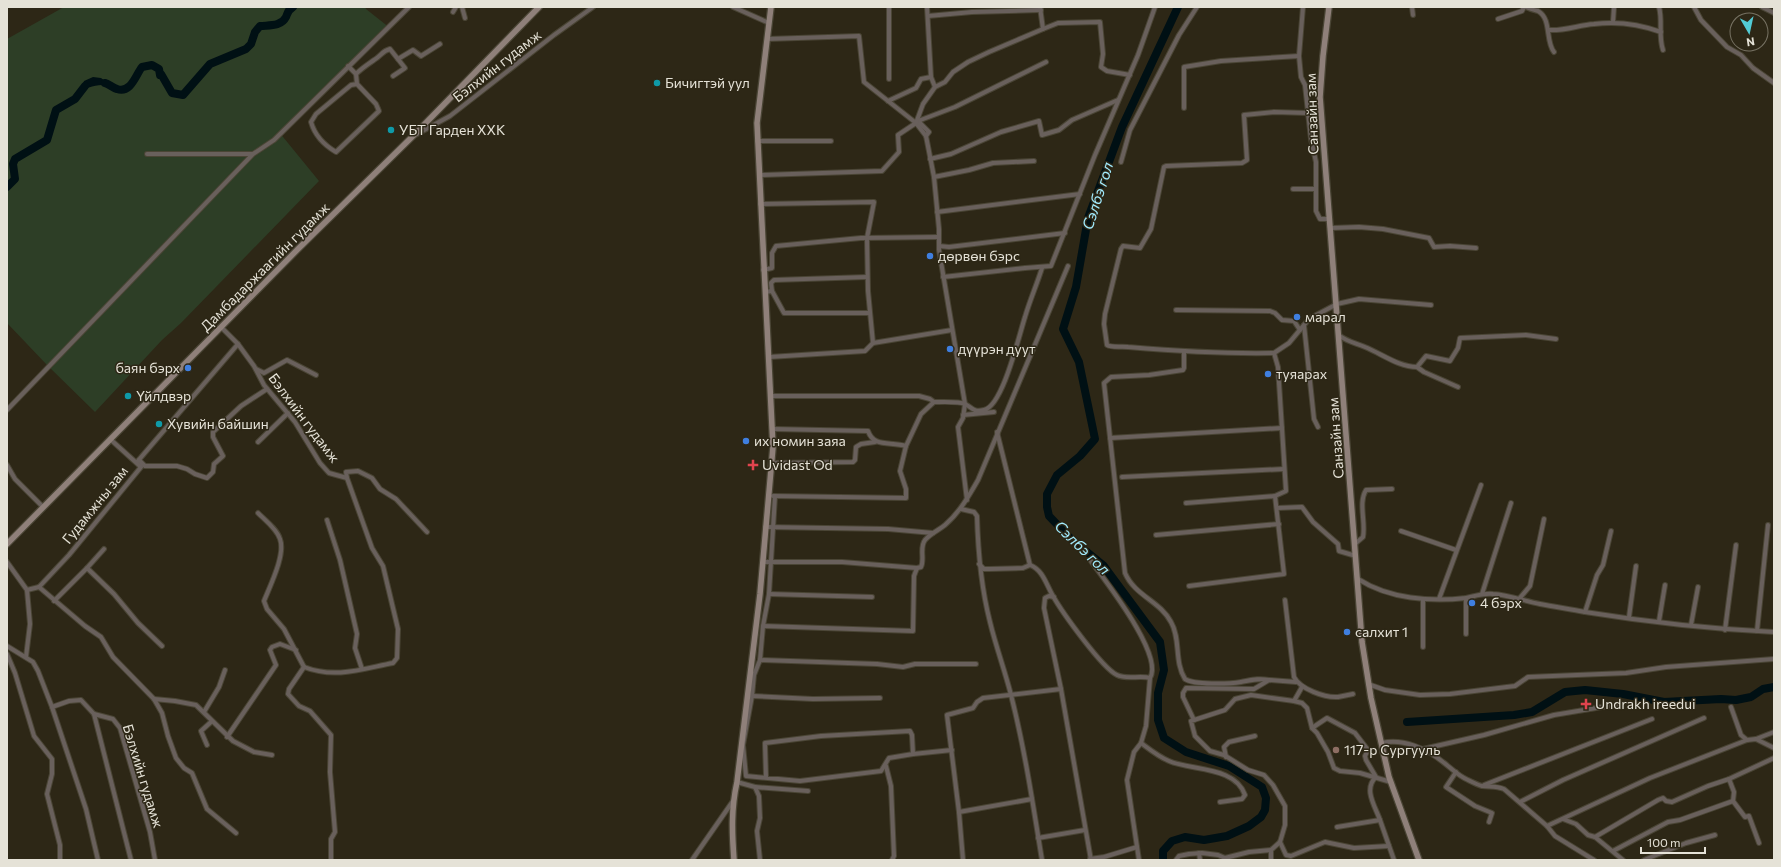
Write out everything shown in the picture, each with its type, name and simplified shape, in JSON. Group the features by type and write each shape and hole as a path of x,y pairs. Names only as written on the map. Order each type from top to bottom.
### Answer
{"main road":[{"name":"Дамбадаржаагийн гудамж","path":"7,544 221,327 411,138 539,7"},
{"path":"734,860 732,827 733,801 742,745 763,562 765,527 772,496 773,429 764,292 757,142 757,123 771,7"},
{"name":"Санзайн зам","path":"1329,7 1320,97 1356,543 1362,642 1368,684 1391,782 1419,860"}],"street":[{"path":"7,410 253,154 274,140 409,7"},
{"path":"453,12 456,7"},
{"path":"462,7 465,18"},
{"name":"Бэлхийн гудамж","path":"411,138 450,116 554,35 593,7"},
{"path":"733,7 769,23"},
{"path":"889,7 889,79"},
{"path":"928,7 931,77 935,87"},
{"path":"943,277 1025,268 1042,268 1052,265 1095,154 1130,74 1155,7"},
{"path":"1121,162 1130,130 1179,35 1197,7"},
{"path":"1303,7 1299,56 1300,77 1305,85 1316,162 1316,211 1318,218 1330,219"},
{"path":"1412,7 1413,15"},
{"path":"1498,19 1522,11 1525,7 1539,12 1545,20 1549,30 1550,48 1554,52"},
{"path":"1613,22 1614,7"},
{"path":"1659,7 1662,19 1660,42 1663,50"},
{"path":"1694,7 1701,20 1727,47 1741,55 1753,68 1774,82"},
{"path":"1762,7 1774,13"},
{"path":"928,16 1041,8 1043,29"},
{"path":"917,122 923,104 935,87 944,82 953,72 968,62 989,52 1058,22 1100,22 1103,54 1101,67 1107,70 1130,74"},
{"path":"1549,30 1558,31 1613,22 1629,23 1635,26 1661,32"},
{"path":"767,39 859,36 864,82 929,132 926,136 934,176 939,246 964,410 958,427 967,500"},
{"path":"398,59 413,50 422,56 440,44"},
{"path":"356,74 365,65 375,60 383,51 390,49 405,68 393,76"},
{"path":"1184,108 1184,67 1221,61 1299,56"},
{"path":"758,174 882,171 899,152 898,135 917,122 955,107 1046,62"},
{"path":"348,66 356,74 357,84 376,104 379,110 336,152 322,141 314,132 311,122 316,114 351,85 357,84"},
{"path":"888,101 916,88 921,79 931,77"},
{"path":"930,159 951,154 1001,132 1039,122 1042,135 1059,130 1072,120 1119,100"},
{"path":"1308,113 1274,112 1244,115 1246,160 1242,163 1166,166 1164,169 1150,229 1143,245 1137,248 1123,246 1121,249 1105,314 1104,324 1107,344 1109,346 1184,352 1274,353 1289,343 1309,319 1337,304 1359,299 1431,305"},
{"path":"757,142 831,140"},
{"path":"147,154 253,154"},
{"path":"934,176 969,170 993,163 1034,161"},
{"path":"1293,189 1316,189"},
{"path":"937,212 1080,194"},
{"path":"760,204 874,202 867,238 867,277 873,343"},
{"path":"1331,228 1383,229 1429,238 1434,247 1476,248"},
{"path":"939,246 949,247 1065,233"},
{"path":"763,270 772,268 772,253 776,246 867,238 939,238"},
{"path":"763,562 842,562 917,568 921,567 923,564 924,541 944,526 961,509 978,480 1068,266"},
{"path":"964,410 985,410 992,406 1009,370 1042,268"},
{"path":"867,277 774,280 771,283 772,291 784,313 870,313"},
{"path":"764,292 772,291"},
{"path":"1176,310 1270,311 1275,312 1282,320 1294,320 1300,330"},
{"path":"1304,325 1314,419 1318,428"},
{"name":"Бэлхийн гудамж","path":"221,327 238,344 256,369 267,389 288,413 328,473 347,478 372,548 383,566 398,629 396,661 338,674 318,672 304,666"},
{"path":"769,357 865,351 873,343 952,330"},
{"path":"1340,336 1348,342 1364,347 1408,367 1417,367 1424,372 1458,387"},
{"path":"1417,367 1426,356 1450,361 1458,348 1460,338 1526,336 1556,339"},
{"path":"238,344 138,461 145,466 177,466 188,469 195,474 207,478 213,472 214,464 223,456 213,437 213,432 240,406 267,389"},
{"path":"1184,352 1183,370 1149,375 1111,377 1105,380 1104,383 1125,573 1134,588 1164,613 1172,624 1183,676 1187,680 1194,683 1239,683 1258,678 1296,682"},
{"path":"1186,503 1275,496 1286,491 1278,367 1274,353"},
{"path":"256,369 264,373 287,360 316,375"},
{"path":"771,396 919,396 934,402 964,410 994,412"},
{"path":"934,402 921,414 906,446 900,471 906,489 906,498 772,496 774,527 769,594 763,626 760,660 754,675 752,696 742,745 746,776 800,781 882,771 889,758 952,750"},
{"path":"258,442 288,413"},
{"path":"1110,438 1282,428"},
{"path":"773,429 868,431 870,438 875,442"},
{"path":"997,432 1030,565 1041,572 1054,597 1085,641 1113,672 1124,676 1140,676 1150,678"},
{"name":"Гудамжны зам","path":"39,587 69,555 141,466 138,461 110,440"},
{"path":"772,463 853,462 855,460 856,447 861,444 875,442 896,443 906,446"},
{"path":"7,466 15,479 43,507"},
{"path":"1122,477 1284,469"},
{"path":"347,478 346,472 358,471 372,478 380,489 396,499 428,532"},
{"path":"1439,599 1481,485"},
{"path":"1356,543 1363,537 1365,528 1362,496 1366,490 1392,489"},
{"path":"1189,586 1284,574 1275,496"},
{"path":"1482,594 1511,503"},
{"path":"1277,508 1302,507 1313,522 1338,544 1338,551 1356,556"},
{"path":"961,509 976,513 979,564 990,622 1011,695 1032,799 1042,860"},
{"path":"258,513 280,538 282,548 276,571 264,601 267,609 284,629 304,666 289,689 288,694 299,706 310,710 331,734 330,772 335,832 331,839 331,860"},
{"path":"1519,599 1530,586 1544,519"},
{"path":"327,520 340,560 356,634 355,648 362,669"},
{"path":"1156,535 1279,524"},
{"path":"1757,631 1768,525"},
{"path":"765,527 888,530 933,533"},
{"path":"1401,531 1456,550"},
{"path":"1585,612 1597,575 1603,565 1611,531"},
{"path":"1725,630 1736,545"},
{"path":"54,601 104,549"},
{"path":"1091,561 1141,633 1154,668 1150,678 1146,726 1141,743 1134,752 1128,780 1139,860"},
{"path":"7,562 27,590 30,624 26,656"},
{"path":"979,564 982,567 989,569 1024,568 1030,565"},
{"path":"1629,617 1636,566"},
{"path":"87,568 114,594 138,623 162,646"},
{"path":"763,626 913,631 914,576 917,568"},
{"path":"1358,579 1372,588 1389,594 1423,599 1466,598 1482,594 1497,594 1585,612 1725,630 1774,632"},
{"path":"1659,621 1665,585"},
{"path":"27,590 39,587 54,601 100,637 113,657 154,699 162,713 176,758 184,768 192,773 207,809 236,833"},
{"path":"1691,625 1698,587"},
{"path":"769,594 872,597"},
{"path":"1054,597 1047,596 1043,602 1061,689 1090,860 1138,847"},
{"path":"1466,598 1466,634"},
{"path":"1423,599 1423,647"},
{"path":"1285,600 1294,677 1296,682 1302,687 1311,691 1337,697 1353,694"},
{"path":"227,737 276,666 270,650 272,647 280,644 296,650"},
{"path":"7,646 26,656 33,662 38,670 86,809 98,860"},
{"path":"7,654 15,673 34,736 52,759 52,774 47,794 60,845 60,860"},
{"path":"1368,684 1385,690 1420,695 1450,694 1516,685 1528,677 1626,673 1666,667 1774,659"},
{"path":"760,660 877,664 903,667 915,664 976,664"},
{"path":"204,712 219,687 225,670"},
{"path":"1194,720 1183,697 1183,693 1186,688 1254,689 1269,680"},
{"path":"1294,700 1302,687"},
{"path":"963,860 959,812 947,714 973,708 980,699 1061,689"},
{"path":"1176,860 1179,856 1199,853 1218,855 1225,858 1249,852 1271,850 1280,842 1285,825 1285,806 1273,785 1264,775 1248,770 1226,757 1210,751 1195,736 1191,721 1225,710 1235,699 1251,695 1294,700 1302,703 1307,708 1312,728 1324,746 1334,768 1340,771 1376,777 1391,782"},
{"path":"752,696 813,699 880,698"},
{"path":"154,699 196,705 204,712 211,722 233,741 254,752 272,755"},
{"name":"Бэлхийн гудамж","path":"52,707 69,701 81,700 94,714 113,719 120,728 150,832 155,860"},
{"path":"1423,749 1484,735 1554,715 1620,704"},
{"path":"1731,707 1741,735 1747,740"},
{"path":"94,714 131,860"},
{"path":"1312,728 1327,718 1355,733 1368,750 1366,760 1376,777"},
{"path":"1520,802 1563,780 1704,718"},
{"path":"1482,786 1652,719"},
{"path":"207,745 201,731 211,722"},
{"path":"766,777 765,742 828,735 910,731 912,735 913,754"},
{"path":"1547,826 1650,778 1747,740 1756,739 1774,732"},
{"path":"1226,757 1224,747 1229,742 1255,736"},
{"path":"1756,739 1774,748"},
{"path":"1382,743 1388,741 1401,742 1423,749 1442,761 1466,780 1482,786 1497,786 1520,802 1547,826 1555,836 1594,860"},
{"path":"1141,743 1168,761 1229,777 1243,789 1245,795 1242,799 1220,802"},
{"path":"1595,837 1661,798 1672,802 1773,760"},
{"path":"886,766 891,786 894,856 892,860"},
{"path":"1456,772 1446,786 1475,806 1492,813 1489,822"},
{"path":"1376,777 1370,785 1369,794 1394,860"},
{"path":"1729,779 1734,792 1733,801 1745,817 1749,816 1759,843"},
{"path":"737,782 755,787 808,790"},
{"path":"755,787 759,796 760,818 757,831 760,860"},
{"path":"959,812 1032,799"},
{"path":"693,859 733,801"},
{"path":"1613,851 1668,822 1680,820 1733,801"},
{"path":"1563,819 1576,824 1588,835 1595,837 1623,860"},
{"path":"1336,827 1380,820"},
{"path":"1038,838 1085,830"},
{"path":"1644,860 1686,842 1715,835"},
{"path":"1280,842 1284,853 1291,856 1326,842 1354,848 1389,846"},
{"path":"1271,850 1271,860"},
{"path":"1199,853 1200,860"}],"green space":[{"path":"64,7 365,7 390,28 279,132 319,181 181,323 162,340 95,412 7,323 7,39"}],"shaded area":[{"path":"93,77 101,78 115,88 101,85 86,89 79,95 84,81"}],"waterway":[{"path":"105,83 117,89 126,89 142,67 152,65 159,69 160,75 161,74 172,93 183,95 210,64 246,49 251,44 255,32 260,26 278,24 284,20 289,10 293,7"},
{"name":"Сэлбэ гол","path":"1163,860 1163,851 1172,841 1185,837 1204,840 1227,836 1249,826 1261,817 1265,810 1266,798 1262,787 1229,766 1186,752 1164,738 1158,720 1158,693 1164,670 1160,642 1103,565 1071,539 1049,516 1047,494 1057,475 1080,456 1095,439 1079,362 1063,329 1076,287 1088,218 1122,127 1178,7"},
{"path":"7,187 15,179 13,164 15,159 47,140 56,110 75,99 85,86"},
{"path":"1407,722 1514,715 1532,712 1565,692 1585,690 1623,694 1664,702 1721,699 1736,700 1751,697 1763,689 1774,687"}],"place":[{"name":"Бичигтэй уул","path":"657,83"},
{"name":"УБТ Гарден ХХК","path":"391,130"},
{"name":"дөрвөн бэрс","path":"930,256"},
{"name":"марал","path":"1297,317"},
{"name":"дүүрэн дуут","path":"950,349"},
{"name":"баян бэрх","path":"188,368"},
{"name":"туяарах","path":"1268,374"},
{"name":"Үйлдвэр","path":"128,396"},
{"name":"Хувийн байшин","path":"159,424"},
{"name":"их номин заяа","path":"746,441"},
{"name":"Uvidast Od","path":"753,465"},
{"name":"4 бэрх","path":"1472,603"},
{"name":"салхит 1","path":"1347,632"},
{"name":"Undrakh ireedui","path":"1586,704"},
{"name":"117-р Сургууль","path":"1336,750"}]}
